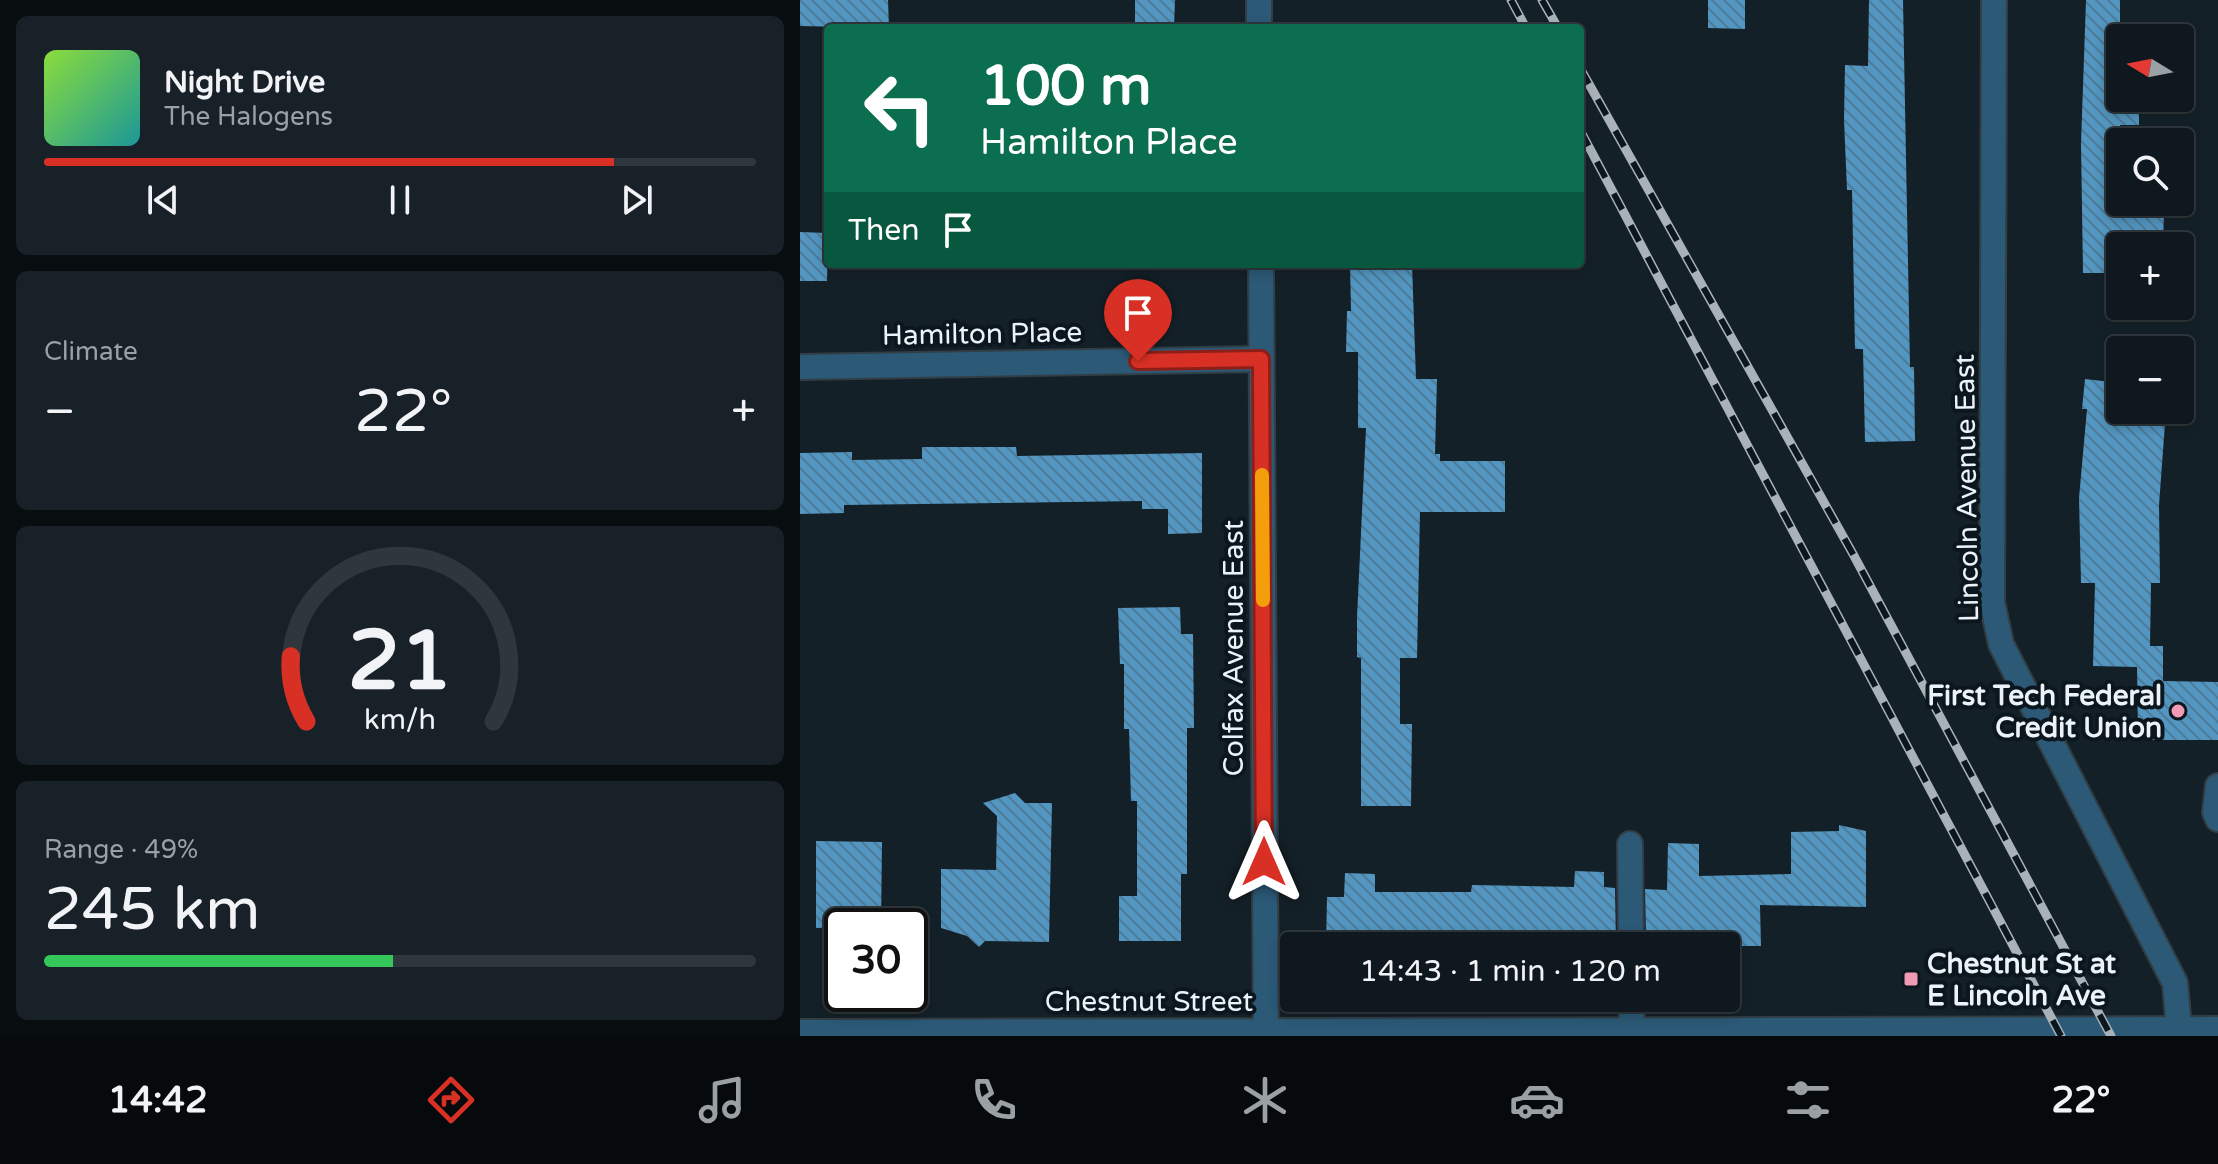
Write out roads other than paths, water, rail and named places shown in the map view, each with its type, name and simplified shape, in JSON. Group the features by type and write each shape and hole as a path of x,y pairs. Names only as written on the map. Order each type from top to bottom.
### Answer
{"street":[{"path":"1259,0 1259,24"},
{"name":"Lincoln Avenue East","path":"1994,0 1992,602 2001,644 2175,983 2179,1028"},
{"name":"Colfax Avenue East","path":"1261,268 1266,1033"},
{"name":"Hamilton Place","path":"800,367 1261,359"},
{"path":"2218,786 2215,812 2218,819"},
{"path":"1630,844 1631,932"},
{"path":"1631,1012 1632,1030"},
{"name":"Chestnut Street","path":"800,1032 1992,1032 2218,1029"}],"railway":[{"path":"1511,0 1524,24"},
{"path":"1542,0 1556,24"},
{"path":"1584,75 1853,554 2111,1036"},
{"path":"1584,138 2061,1036"}],"place":[{"name":"First Tech Federal Credit Union","path":"2178,711"},
{"name":"Chestnut St at E Lincoln Ave","path":"1911,979"}]}
